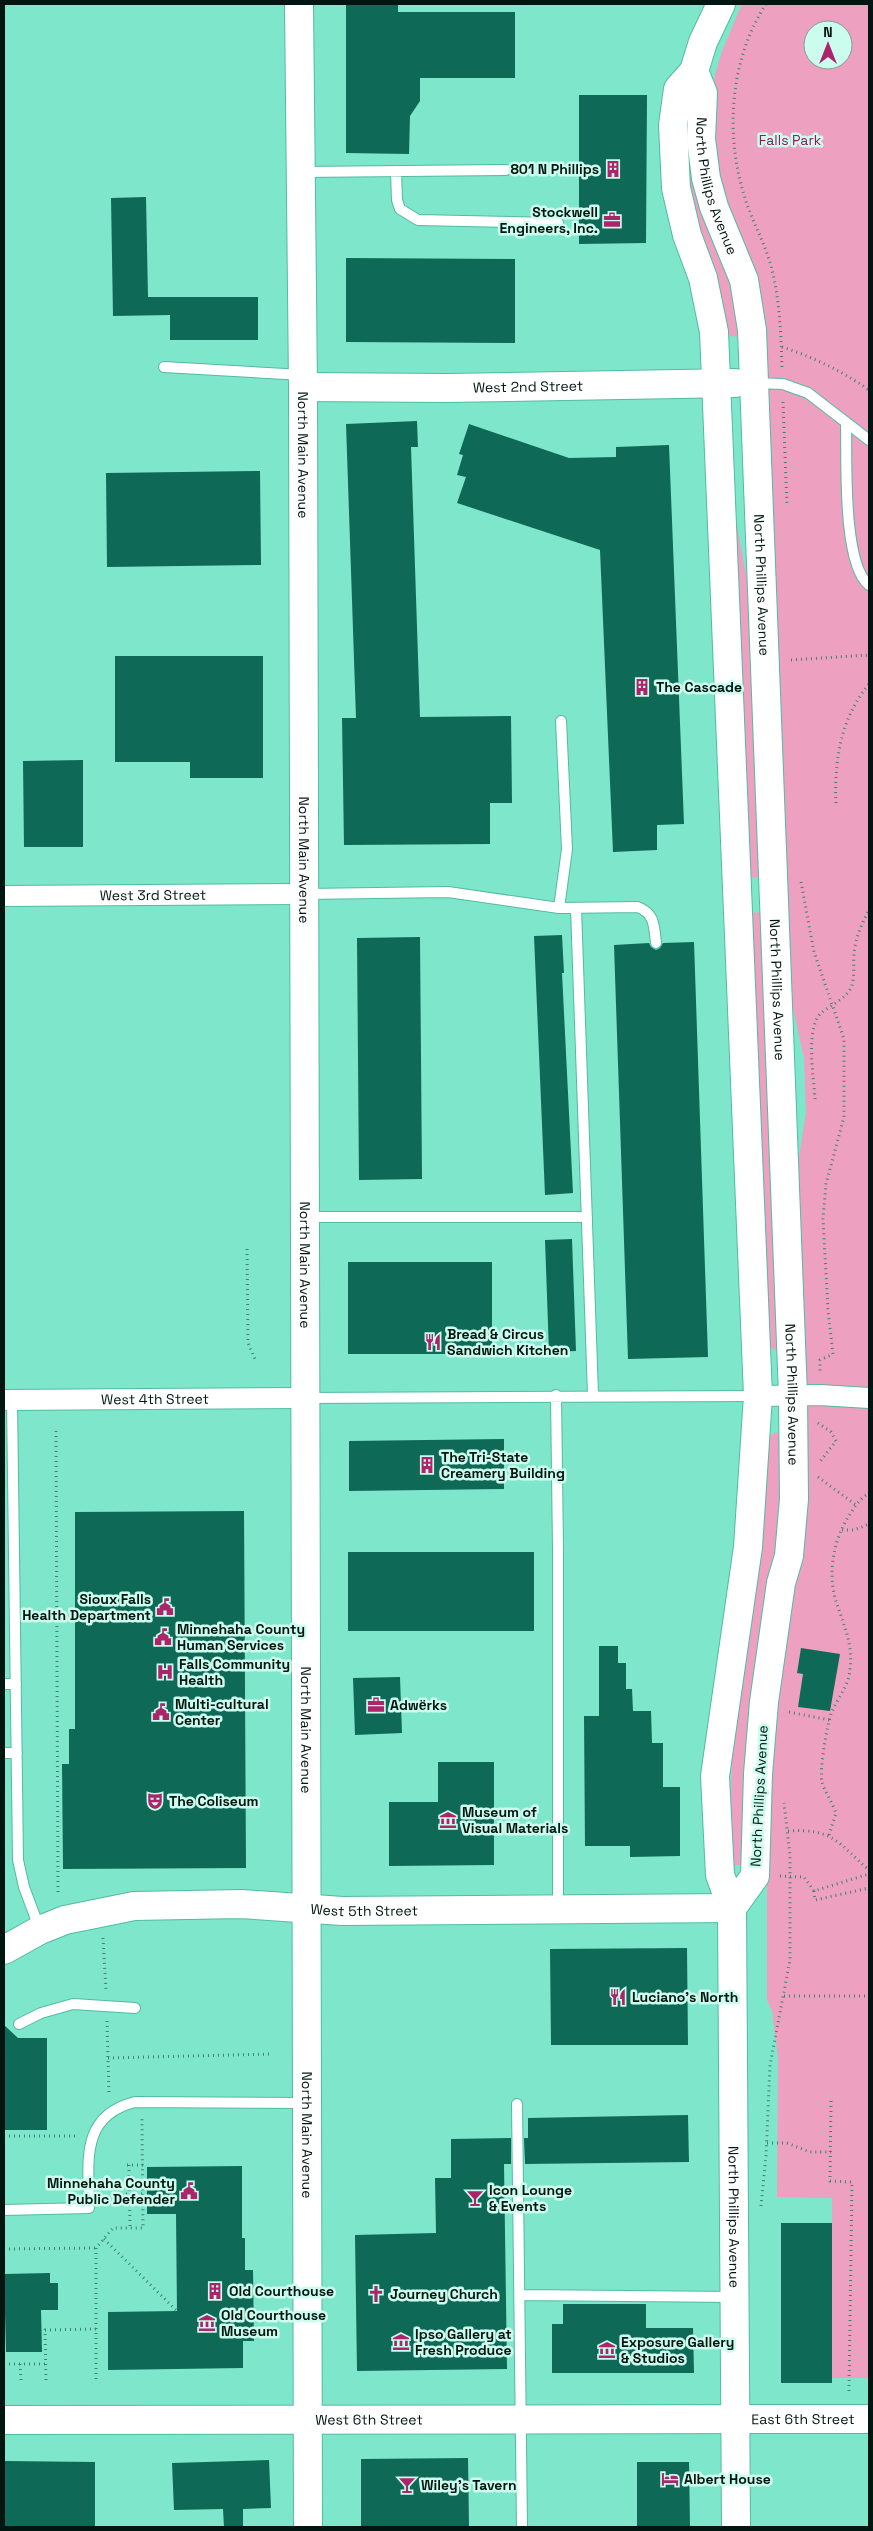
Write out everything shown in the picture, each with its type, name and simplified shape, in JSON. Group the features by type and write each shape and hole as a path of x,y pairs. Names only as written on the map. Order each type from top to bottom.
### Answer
{"street":[{"name":"North Main Avenue","path":"299,4 303,381 308,2527"},
{"name":"North Phillips Avenue","path":"721,4 703,42 694,71 678,89 673,125 674,173 687,235 711,306 717,383 758,1396 748,1548 715,1776 720,1875 732,1908 736,2527"},
{"name":"North Phillips Avenue","path":"694,71 703,93 701,139 706,178 714,207 734,250 748,295 751,320 793,1395 793,1508 789,1556 781,1583 764,1702 758,1774 755,1876 732,1908"},
{"name":"West 2nd Street","path":"303,381 446,388 754,383"},
{"name":"West 3rd Street","path":"4,896 303,894"},
{"path":"758,1396 793,1395 869,1398"},
{"name":"West 4th Street","path":"8,1400 306,1398"},
{"name":"West 5th Street","path":"4,1950 40,1930 65,1920 134,1906 240,1904 342,1911 732,1908"},
{"name":"West 6th Street","path":"4,2420 736,2420"},
{"name":"East 6th Street","path":"736,2420 869,2420"}],"lane":[{"path":"301,172 506,170"},
{"path":"396,171 397,200 400,209 418,220 558,223"},
{"path":"164,367 303,381"},
{"path":"754,383 783,384 808,393 869,440"},
{"path":"846,423 848,518 856,562 869,585"},
{"path":"559,908 567,849 561,721"},
{"path":"303,894 448,892 559,908 638,907 648,911 654,921 656,943"},
{"path":"576,908 593,1395"},
{"path":"305,1217 587,1217"},
{"path":"306,1398 556,1395 758,1396"},
{"path":"556,1395 558,1910"},
{"path":"8,1400 16,1684 18,1860 24,1887 40,1930"},
{"path":"4,1684 16,1684"},
{"path":"4,1753 17,1753"},
{"path":"19,2024 42,2013 73,2004 135,2008"},
{"path":"4,2210 89,2208 88,2154 94,2129 105,2116 120,2106 143,2102 308,2103"},
{"path":"517,2104 522,2527"},
{"path":"520,2295 735,2297"}],"path":[{"path":"766,4 742,60 735,91 733,125 739,179 772,268 782,348 808,356 850,376 869,390"},
{"path":"791,660 869,655"},
{"path":"836,803 835,776 839,747 848,718 869,684"},
{"path":"815,1099 812,1038 814,1024 820,1014 843,997 852,987 854,951 862,924 869,910"},
{"path":"247,1249 248,1343 255,1359"},
{"path":"56,1431 58,1893"},
{"path":"815,1475 856,1505"},
{"path":"829,1835 836,1813 822,1782 826,1735 830,1720 846,1689 850,1670 851,1646 846,1626 837,1606 831,1572 842,1530 856,1505 869,1493"},
{"path":"842,1530 854,1530 869,1524"},
{"path":"786,1711 830,1720"},
{"path":"788,1831 810,1830 829,1835 869,1872 814,1891"},
{"path":"790,1877 804,1877 814,1891 815,1900 869,1888"},
{"path":"784,1996 869,1996"},
{"path":"108,2058 270,2054"},
{"path":"831,2101 830,2181 852,2182 849,2391"},
{"path":"96,2379 96,2248 113,2228 143,2228 143,2102"},
{"path":"4,2136 92,2136"},
{"path":"767,2142 787,2142 810,2152 830,2152"},
{"path":"130,2228 128,2165 143,2165"},
{"path":"128,2194 143,2194"},
{"path":"104,2239 177,2311"},
{"path":"4,2249 96,2248"},
{"path":"46,2380 45,2330 96,2329"},
{"path":"4,2364 46,2364"},
{"path":"20,2364 21,2380"}],"green space":[{"name":"Falls Park","path":"742,4 869,4 869,2378 832,2378 832,2198 777,2197 778,2058 772,2011 767,2000 767,1882 796,1177 806,1112 804,1058 789,991 735,229 713,156 712,98 715,75 722,51"},
{"path":"683,149 690,149 731,274 741,333 738,337 726,335 692,217"},
{"path":"735,515 753,613 763,877 747,878"},
{"path":"764,912 780,1348 775,1350 767,1346 748,913"},
{"path":"776,1432 783,1436 785,1443 777,1542 743,1865 734,1865 730,1856 732,1751 769,1437"}],"building":[{"path":"346,4 398,4 398,12 515,12 515,78 420,78 420,101 410,116 409,154 346,153"},
{"name":"801 N Phillips","path":"579,95 647,95 646,243 579,244"},
{"path":"146,197 148,297 258,297 258,340 170,340 170,315 113,316 111,198"},
{"path":"346,258 515,259 515,343 346,342"},
{"path":"417,421 418,447 411,447 420,717 511,716 512,803 490,803 490,844 344,845 342,718 356,718 346,424"},
{"name":"The Cascade","path":"469,424 569,458 616,457 616,447 669,445 684,824 657,825 657,850 613,852 600,550 457,503 466,477 457,475 463,455 459,454"},
{"path":"260,471 261,565 107,567 106,473"},
{"path":"115,656 263,656 263,778 190,778 190,762 115,762"},
{"path":"83,760 83,847 24,847 23,761"},
{"path":"562,935 564,973 562,973 573,1193 545,1195 534,936"},
{"path":"420,937 422,1179 359,1180 357,938"},
{"path":"694,942 708,1357 628,1359 614,945 649,943 656,950 663,943"},
{"path":"572,1239 576,1351 549,1352 545,1240"},
{"path":"348,1262 492,1262 492,1354 348,1354"},
{"name":"The Tri-State Creamery Building","path":"504,1439 504,1489 349,1491 349,1441"},
{"path":"244,1511 246,1868 63,1869 62,1764 69,1764 69,1729 75,1729 75,1512"},
{"path":"348,1552 534,1552 534,1631 348,1631"},
{"path":"599,1646 618,1646 618,1663 626,1663 626,1689 632,1689 633,1711 651,1711 652,1743 663,1743 663,1787 680,1787 680,1856 630,1857 630,1846 585,1846 584,1716 599,1716"},
{"path":"801,1648 840,1654 830,1711 798,1707 803,1674 797,1673"},
{"path":"400,1677 402,1733 355,1735 353,1678"},
{"path":"438,1762 494,1762 494,1865 389,1866 389,1802 438,1802"},
{"path":"687,1948 688,2045 551,2045 550,1949"},
{"path":"4,2025 18,2038 47,2038 47,2130 4,2130"},
{"path":"688,2115 689,2162 525,2164 524,2138 528,2138 528,2118"},
{"path":"511,2138 511,2164 504,2164 507,2369 357,2371 355,2235 436,2233 435,2178 451,2178 451,2139"},
{"name":"Old Courthouse","path":"242,2166 242,2238 245,2238 245,2270 253,2270 254,2341 243,2341 243,2368 108,2370 108,2312 177,2311 176,2214 147,2214 147,2167"},
{"path":"781,2223 832,2223 832,2383 781,2383"},
{"path":"50,2273 50,2283 58,2283 58,2310 41,2310 42,2352 6,2352 4,2274"},
{"path":"563,2304 646,2304 646,2328 693,2328 694,2373 552,2373 552,2324 563,2324"},
{"path":"468,2458 469,2527 361,2527 361,2459"},
{"path":"269,2460 271,2508 243,2509 243,2527 224,2527 223,2509 174,2510 172,2463"},
{"path":"4,2461 95,2462 95,2527 4,2527"},
{"path":"637,2462 689,2462 690,2527 637,2527"}],"place":[{"name":"801 N Phillips","path":"613,169"},
{"name":"Stockwell Engineers, Inc.","path":"612,220"},
{"name":"The Cascade","path":"642,687"},
{"name":"Bread & Circus Sandwich Kitchen","path":"433,1342"},
{"name":"The Tri-State Creamery Building","path":"427,1465"},
{"name":"Sioux Falls Health Department","path":"165,1607"},
{"name":"Minnehaha County Human Services","path":"163,1637"},
{"name":"Falls Community Health","path":"165,1672"},
{"name":"Adwёrks","path":"376,1705"},
{"name":"Multi-cultural Center","path":"161,1712"},
{"name":"The Coliseum","path":"155,1801"},
{"name":"Museum of Visual Materials","path":"448,1820"},
{"name":"Luciano's North","path":"618,1997"},
{"name":"Minnehaha County Public Defender","path":"189,2191"},
{"name":"Icon Lounge & Events","path":"475,2198"},
{"name":"Old Courthouse","path":"215,2291"},
{"name":"Journey Church","path":"376,2294"},
{"name":"Old Courthouse Museum","path":"207,2323"},
{"name":"Ipso Gallery at Fresh Produce","path":"401,2342"},
{"name":"Exposure Gallery & Studios","path":"607,2350"},
{"name":"Albert House","path":"670,2479"},
{"name":"Wiley's Tavern","path":"407,2485"}]}
